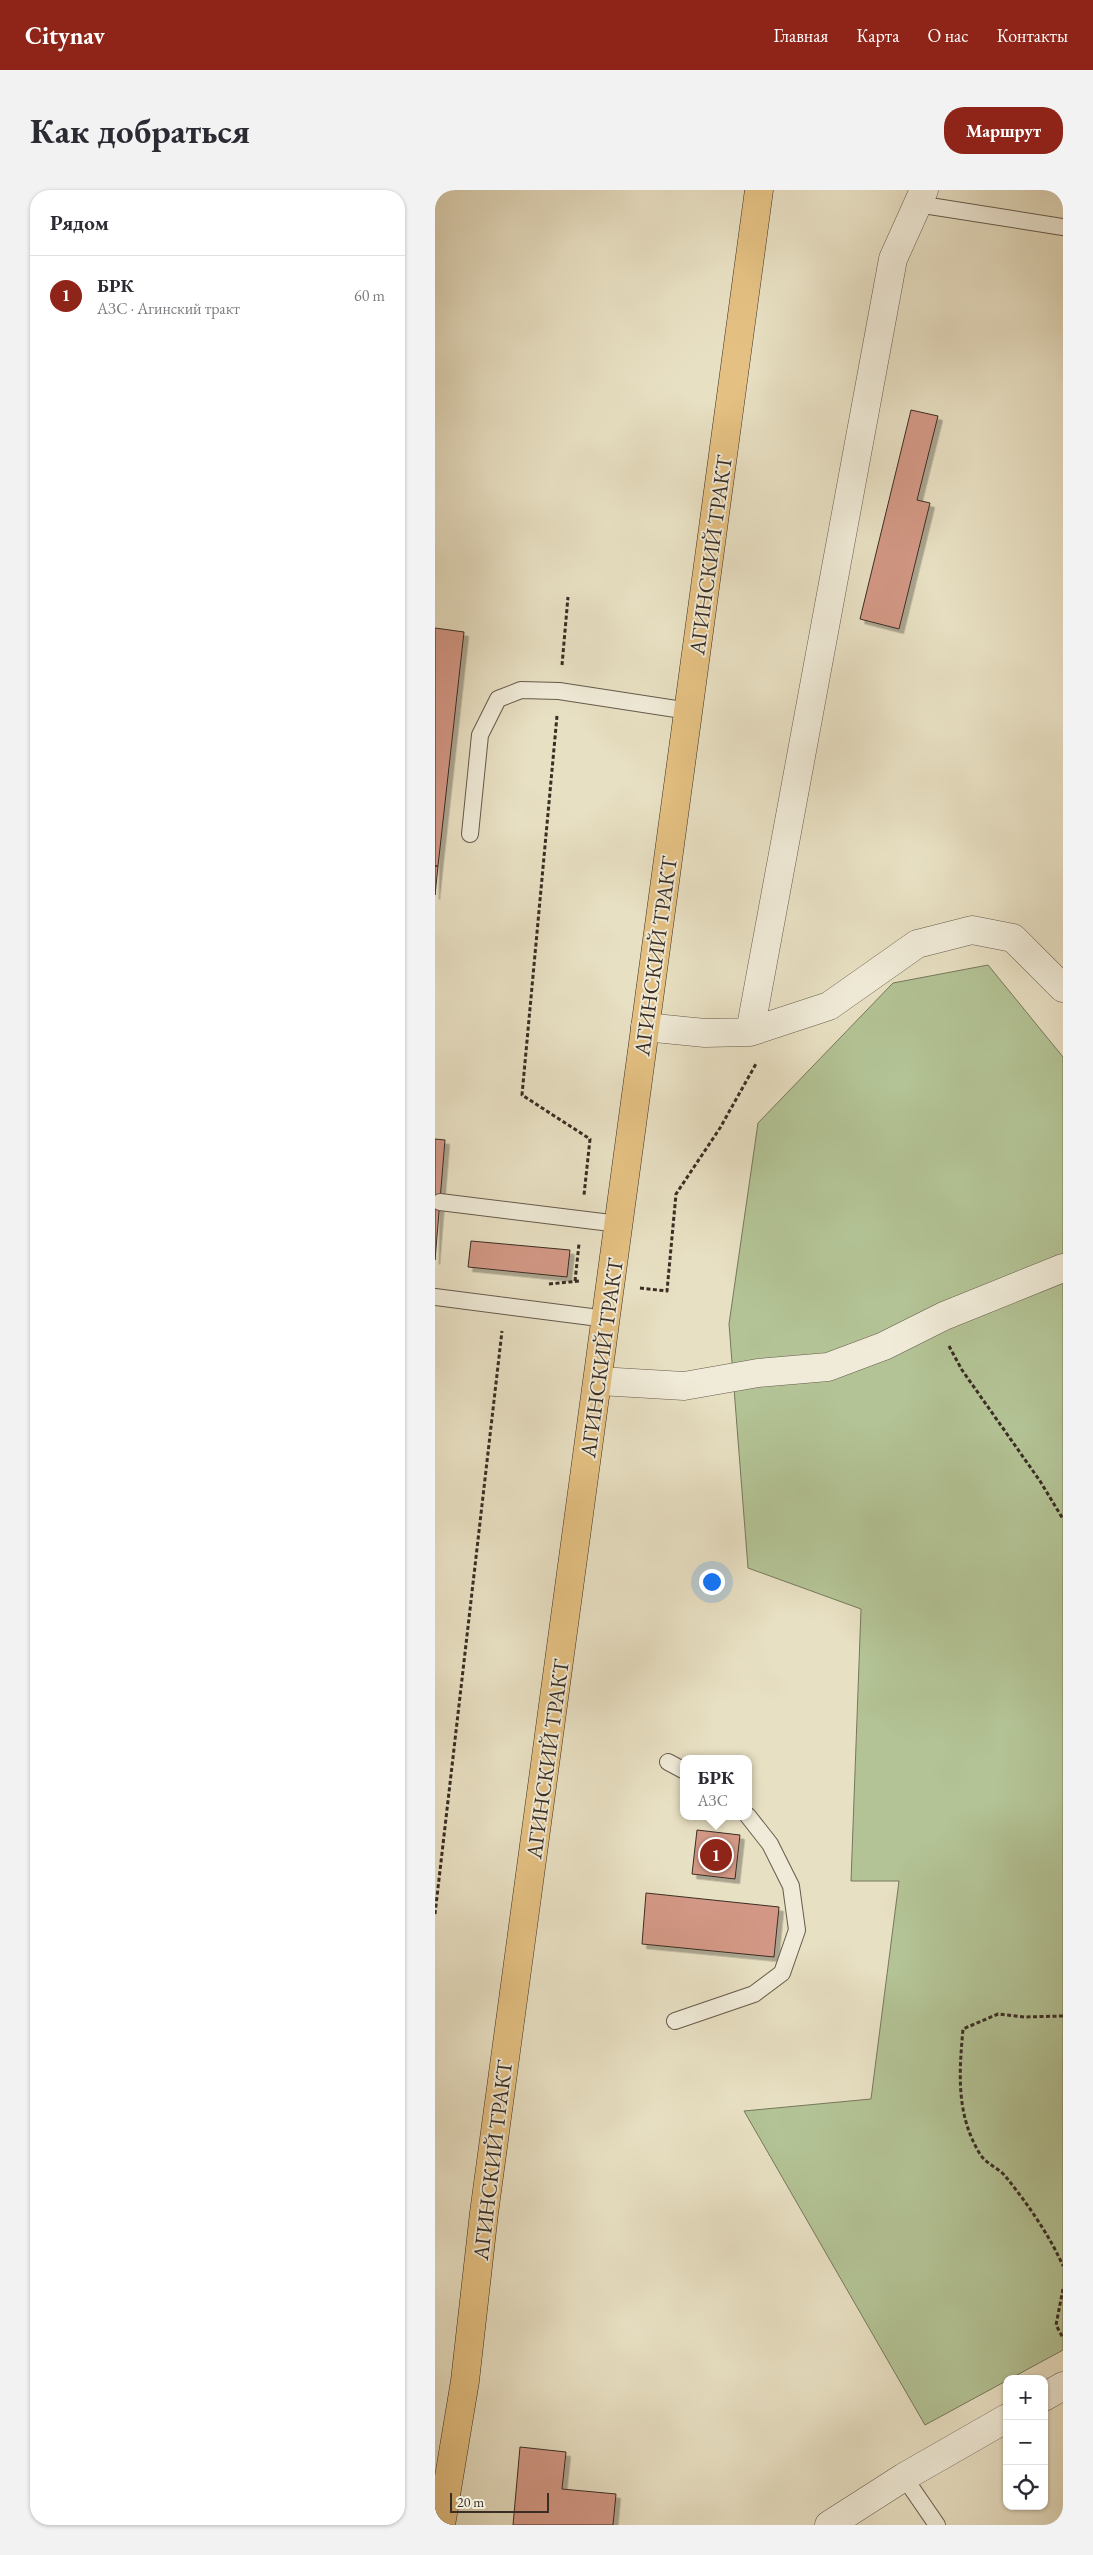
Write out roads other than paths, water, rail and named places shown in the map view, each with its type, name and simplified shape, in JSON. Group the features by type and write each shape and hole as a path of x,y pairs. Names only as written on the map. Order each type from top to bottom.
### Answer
{"highway":[{"name":"АГИНСКИЙ ТРАКТ","path":"443,2523 465,2381 484,2213 612,1286 645,1027 759,190"}],"street":[{"path":"755,1044 893,259 921,197"},
{"path":"645,1027 705,1033 755,1044 829,1006 917,944 972,930 1013,938 1063,988"},
{"path":"599,1381 684,1386 758,1373 828,1367 884,1346 944,1316 1063,1268"},
{"path":"1048,2395 1063,2386"},
{"path":"829,2525 904,2477 1004,2420"}],"lane":[{"path":"921,197 1063,227"},
{"path":"470,834 480,735 499,699 521,690 559,691 689,711"},
{"path":"440,1202 581,1221 619,1224"},
{"path":"435,1297 607,1319"},
{"path":"668,1762 680,1768"},
{"path":"675,2021 754,1994 782,1973 797,1930 791,1886 770,1844 751,1820"},
{"path":"904,2477 937,2525"}],"place":[{"name":"БРК","path":"716,1855"}]}
